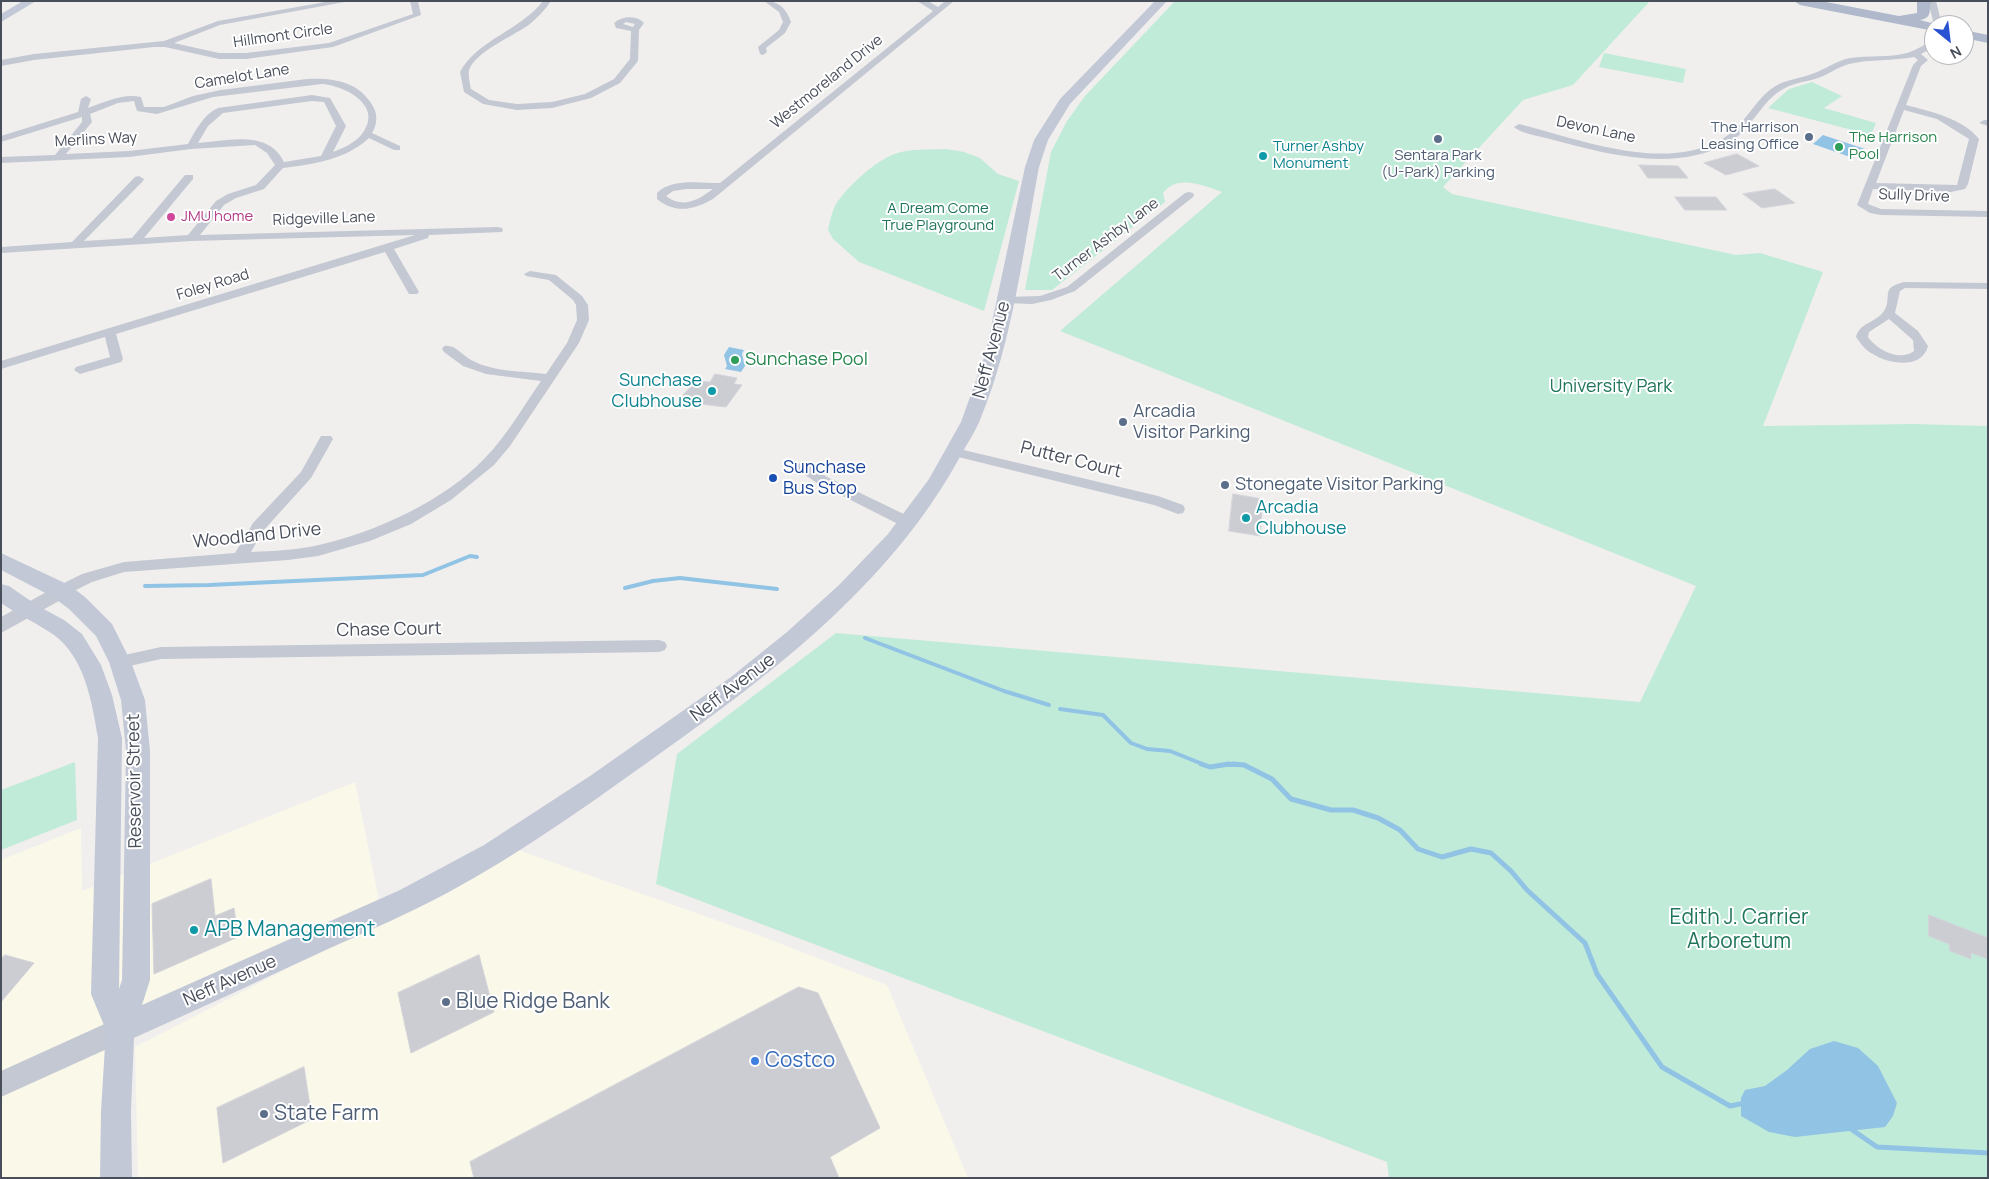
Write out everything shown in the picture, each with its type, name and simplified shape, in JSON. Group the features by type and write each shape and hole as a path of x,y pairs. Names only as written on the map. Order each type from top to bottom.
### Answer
{"main road":[{"path":"1,11 19,1"},
{"path":"1,19 31,1"},
{"name":"Neff Avenue","path":"120,1030 408,900 464,872 516,841 704,711 763,666 840,598 872,565 907,522 955,452 972,419 986,384 994,355 1032,167 1046,130 1065,102 1162,1"},
{"path":"1800,1 1924,25"},
{"path":"1898,20 1922,16 1924,14 1923,2 1928,1"},
{"path":"1974,36 1988,39"},
{"name":"Reservoir Street","path":"1,561 60,591 77,603 104,630 120,662 133,700 138,751 136,980 120,1030 116,1111 116,1178"},
{"name":"Reservoir Street","path":"1,592 65,631 79,648 94,676 105,706 110,738 105,994 120,1030"}],"street":[{"name":"Hillmont Circle","path":"1,62 120,47 165,44 218,23 346,1"},
{"name":"Hillmont Circle","path":"165,44 192,52 229,57 316,47 343,41 417,15 414,1"},
{"path":"547,1 541,10 527,23 481,52 468,64 463,74 463,82 472,94 495,104 522,108 555,105 588,96 614,82 632,64 638,46 635,30"},
{"path":"763,52 762,46 784,29 787,20 783,11 768,1"},
{"path":"922,1 938,10"},
{"name":"Westmoreland Drive","path":"723,186 679,186 666,190 661,195 664,200 674,205 690,206 708,198 723,186 938,10 950,1"},
{"path":"1932,1 1936,15"},
{"name":"Devon Lane","path":"1519,127 1586,146 1616,152 1652,155 1694,152 1714,147 1728,140 1775,91 1784,85 1818,76 1845,62 1914,53 1924,50"},
{"name":"Sully Drive","path":"1914,53 1924,60 1917,66 1862,205 1874,211 1988,214"},
{"name":"Camelot Lane","path":"1,139 82,114 116,101 133,98 138,100 140,109 156,112 176,108 206,96 306,83 329,82 347,86 359,94 369,105 374,121 369,134"},
{"path":"191,146 204,125 216,112 221,110 312,98 326,100 341,126 325,158"},
{"path":"57,158 87,122 86,116 82,114 86,99"},
{"path":"1870,186 1950,188 1961,187 1963,184 1974,139 1971,135 1940,117 1900,106"},
{"path":"191,238 223,201 260,187 280,165 325,158 349,149 369,134 397,148"},
{"name":"Merlins Way","path":"1,160 129,154 191,146 255,142 264,145 280,161 280,165"},
{"path":"135,242 189,177"},
{"path":"75,245 139,179"},
{"name":"Turner Ashby Lane","path":"1006,300 1028,302 1052,298 1071,289 1189,196"},
{"name":"Ridgeville Lane","path":"1,250 191,238 498,230"},
{"name":"Foley Road","path":"1,365 433,233"},
{"path":"388,248 413,292"},
{"name":"Woodland Drive","path":"60,591 87,578 124,567 288,555 334,547 381,531 433,505 468,481 495,455 577,336 583,320 582,306 578,298 552,277 530,274"},
{"path":"1889,314 1903,322 1917,336 1921,346 1918,354 1915,356 1903,358 1885,355 1870,348 1863,339 1862,334 1864,330 1889,314 1892,309 1892,292 1898,286 1988,286"},
{"path":"80,370 117,359 110,332"},
{"path":"448,349 467,363 490,371 549,378"},
{"path":"240,558 258,527 306,475 326,439"},
{"name":"Putter Court","path":"955,452 1158,501 1178,509"},
{"path":"803,467 822,480 907,522"},
{"path":"1,626 60,591"},
{"name":"Chase Court","path":"120,662 162,653 659,646"},
{"name":"Neff Avenue","path":"1,1084 120,1030"}],"shaded area":[{"path":"355,782 383,920 518,850 758,935 887,985 968,1178 138,1178 135,1047 300,962 128,1041 128,1178 1,1178 1,860 81,828 82,891"}],"green space":[{"name":"Edith J. Carrier Arboretum","path":"1175,1 1650,1 1573,85 1523,100 1443,187 1452,194 1736,255 1760,253 1823,272 1763,426 1913,424 1988,426 1988,1178 1389,1178 1387,1162 656,884 677,754 836,633 1640,702 1696,586 1060,331 1222,192 1199,184 1183,182 1175,184 1163,193 1165,202 1052,290 1025,290 1051,152 1067,121 1085,96"},
{"path":"1604,53 1686,69 1683,83 1599,67"},
{"path":"1812,82 1842,96 1824,108 1876,123 1871,135 1768,108 1789,89"},
{"name":"A Dream Come True Playground","path":"946,149 964,152 980,158 998,174 1019,181 984,311 859,262 833,239 828,230 833,210 841,197 854,182 879,162 887,157 907,151"},
{"path":"75,762 77,820 1,850 1,790"}],"water":[{"name":"The Harrison Pool","path":"1823,135 1865,149 1853,158 1813,144"},
{"name":"Sunchase Pool","path":"729,347 744,350 742,354 745,366 741,372 725,369 727,366 724,355"},
{"path":"1834,1041 1858,1048 1878,1066 1897,1103 1893,1116 1885,1127 1795,1137 1769,1132 1741,1116 1741,1098 1745,1090 1765,1086 1787,1070 1810,1049"}],"building":[{"path":"1737,154 1759,166 1726,175 1704,163"},
{"path":"1639,165 1678,166 1688,178 1648,178"},
{"path":"1775,189 1795,203 1762,208 1743,194"},
{"path":"1675,197 1716,197 1727,210 1685,210"},
{"name":"Sunchase Clubhouse","path":"715,374 737,378 734,384 742,385 726,407 691,403 693,398 682,396 696,381 710,382"},
{"name":"Arcadia Clubhouse","path":"1233,494 1263,499 1260,536 1229,531"},
{"name":"APB Management","path":"211,879 215,916 234,908 238,937 154,974 152,904"},
{"path":"1929,915 1988,938 1988,959 1971,953 1971,959 1950,951 1949,944 1929,936"},
{"path":"5,955 34,963 1,1002 1,959"},
{"name":"Blue Ridge Bank","path":"479,955 494,1012 411,1053 398,993"},
{"name":"Costco","path":"799,987 818,993 880,1128 830,1157 839,1178 474,1178 470,1162"},
{"name":"State Farm","path":"304,1067 312,1119 223,1163 217,1108"}],"waterway":[{"path":"145,586 209,585 423,575 470,556 477,557"},
{"path":"625,588 653,581 680,578 777,589"},
{"path":"865,638 1004,691 1049,705"},
{"path":"1060,709 1103,715 1131,743 1147,749 1170,751 1205,765"},
{"path":"1201,764 1210,767 1223,765"},
{"path":"1223,765 1229,764"},
{"path":"1233,764 1244,765"},
{"path":"1223,765 1244,765"},
{"path":"1244,765 1272,779 1291,799 1331,810 1353,810 1378,818 1400,830 1418,849 1442,857 1471,849 1491,853 1511,871 1527,890 1585,943 1597,974 1662,1067 1730,1106 1745,1103"},
{"path":"1851,1129 1877,1147 1988,1153"}],"place":[{"name":"The Harrison Leasing Office","path":"1809,137"},
{"name":"Sentara Park (U-Park) Parking","path":"1438,139"},
{"name":"The Harrison Pool","path":"1839,147"},
{"name":"Turner Ashby Monument","path":"1263,156"},
{"name":"JMU home","path":"171,217"},
{"name":"Sunchase Pool","path":"735,360"},
{"name":"Sunchase Clubhouse","path":"712,391"},
{"name":"Arcadia Visitor Parking","path":"1123,422"},
{"name":"Sunchase Bus Stop","path":"773,478"},
{"name":"Stonegate Visitor Parking","path":"1225,485"},
{"name":"Arcadia Clubhouse","path":"1246,518"},
{"name":"APB Management","path":"194,930"},
{"name":"Blue Ridge Bank","path":"446,1002"},
{"name":"Costco","path":"755,1061"},
{"name":"State Farm","path":"264,1114"}],"park label":[{"name":"University Park","path":"1611,387"}]}
